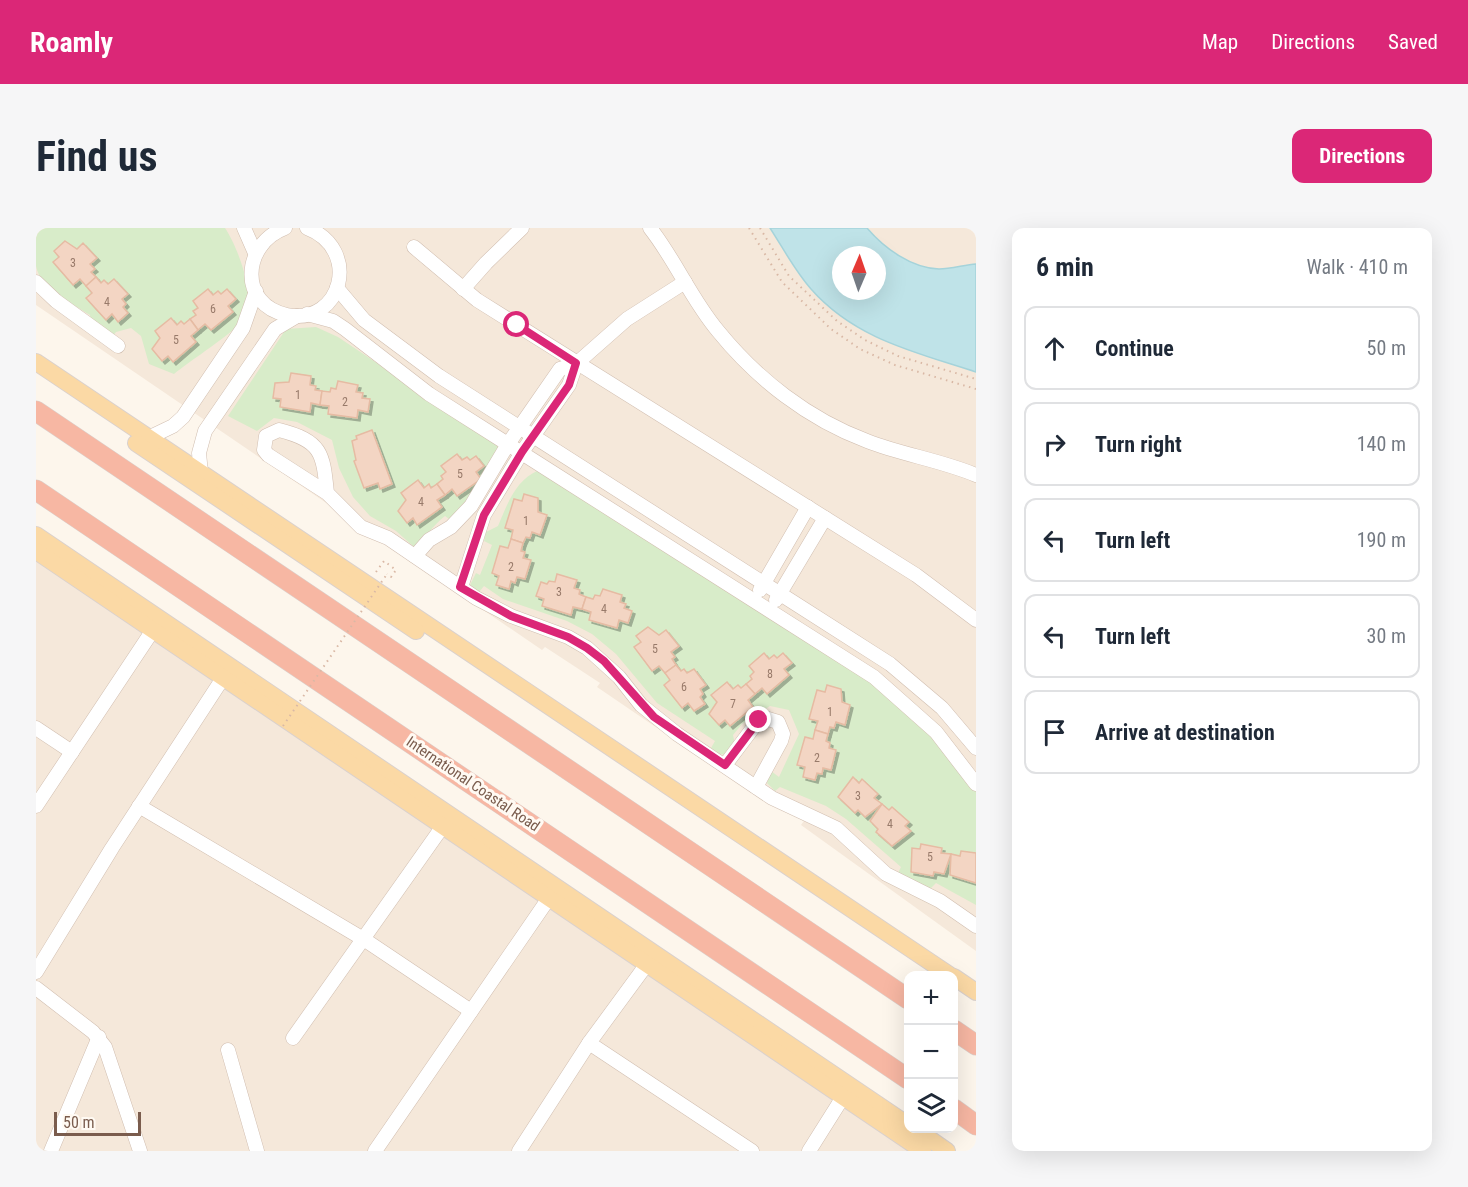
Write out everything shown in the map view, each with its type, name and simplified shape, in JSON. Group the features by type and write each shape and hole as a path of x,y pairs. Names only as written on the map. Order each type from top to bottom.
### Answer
{"highway":[{"path":"36,411 904,996"},
{"name":"International Coastal Road","path":"36,490 904,1076"},
{"path":"958,1033 976,1045"},
{"path":"958,1112 976,1125"}],"main road":[{"path":"36,362 945,971"},
{"path":"36,375 926,971"},
{"path":"36,535 907,1136 923,1151"},
{"path":"36,551 843,1097 907,1136 947,1151"},
{"path":"958,980 976,992"},
{"path":"958,993 976,1005"}],"street":[{"path":"244,228 255,253"},
{"path":"285,228 267,237 255,253 251,272 256,291 268,306 277,312 302,315 339,325 429,394 852,661 896,694 936,732 976,784"},
{"path":"201,473 199,453 205,431 275,329 325,305 337,288 341,270 336,251 324,236 307,228"},
{"path":"463,290 486,263 522,228"},
{"path":"650,228 699,307 735,351 780,393 808,412 867,441 931,459 976,475"},
{"path":"414,247 463,290 923,579 976,620"},
{"path":"36,282 56,300 118,346"},
{"path":"415,556 429,540 462,517 519,427 560,369 576,363 627,319 685,282"},
{"path":"337,288 357,313 392,342 449,382 890,664 942,708 976,748"},
{"path":"148,438 173,426 183,417 249,316 256,291"},
{"path":"235,339 257,354"},
{"path":"460,587 484,515 522,452 569,385 576,363"},
{"path":"327,494 324,458 316,446 279,430 266,436 264,450 268,455 327,494 361,527 388,538 460,587 511,616 568,637 587,648 604,661 654,717 785,805 836,828 886,874 940,901 976,926"},
{"path":"754,600 808,507"},
{"path":"770,610 825,518"},
{"path":"36,806 153,630"},
{"path":"36,972 139,806 223,678"},
{"path":"725,765 759,720 765,718 778,722 783,734 756,787"},
{"path":"36,728 72,752"},
{"path":"139,806 365,940 471,1011"},
{"path":"293,1038 365,940 443,826"},
{"path":"375,1151 549,898"},
{"path":"519,1151 589,1043 647,964"},
{"path":"36,988 99,1037 110,1057 140,1151"},
{"path":"51,1151 99,1037"},
{"path":"589,1043 753,1151"},
{"path":"228,1050 257,1151"},
{"path":"809,1151 843,1097"}],"path":[{"path":"749,228 782,282 831,329 860,349 895,365 976,389"},
{"path":"760,228 789,276 837,321 865,340 898,356 976,379"},
{"path":"918,371 920,362"},
{"path":"283,726 387,573 391,577 396,570 384,561"}],"shaded area":[{"path":"36,228 976,228 976,951 801,825 806,818 749,783 745,788 597,687 600,683 545,647 542,650 36,305"},
{"path":"36,535 904,1125 904,1133 916,1133 942,1151 36,1151"}],"green space":[{"path":"36,228 225,228 240,260 247,286 247,311 244,320 174,374 149,364 141,336 131,328 116,332 110,340 91,326 90,315 58,295 44,282 36,266"},
{"path":"316,327 338,337 492,440 500,449 453,522 445,516 414,547 396,531 370,516 353,497 339,468 332,440 297,422 274,418 257,431 228,416 286,329"},
{"path":"537,471 866,677 921,724 959,767 976,792 976,905 936,883 929,890 897,875 901,867 846,819 826,806 780,787 775,791 767,783 771,771 779,777 799,734 789,710 770,706 742,724 733,735 735,745 728,755 720,754 711,748 715,741 657,703 616,654 592,634 567,621 503,599 484,586 479,592 470,585 476,573 480,575 492,545 484,541 486,532 498,526 517,487 529,475"}],"water":[{"path":"770,228 867,228 886,246 832,246 832,300 886,300 886,246 908,261 929,268 939,269 976,264 976,372 887,342 866,332 828,306 794,267"}],"building":[{"path":"65,241 77,249 83,243 97,258 90,264 95,269 91,272 96,277 86,286 80,279 73,285 53,262 59,257 54,251"},
{"path":"96,277 101,283 104,280 108,284 114,279 128,294 122,299 126,304 123,307 128,313 118,322 112,314 106,320 86,298 92,293 86,286"},
{"path":"208,289 213,295 218,291 221,294 227,289 236,299 228,306 233,312 211,330 205,324 198,330 190,319 196,315 193,311 198,308 193,301"},
{"path":"171,318 177,325 181,321 184,324 190,319 198,330 191,336 196,342 173,362 168,356 162,361 152,349 160,338 155,331"},
{"path":"291,373 311,376 310,385 316,386 315,390 322,391 320,405 311,403 310,412 280,407 281,399 273,398 275,383 289,382"},
{"path":"338,381 358,385 356,392 363,393 362,398 370,399 368,412 358,410 357,418 328,414 329,406 320,405 322,391 330,392 331,388 336,389"},
{"path":"372,430 392,484 380,489 378,483 364,488 354,461 356,460 352,441 357,439 356,436"},
{"path":"457,454 462,460 467,457 470,460 476,456 484,466 476,472 481,479 457,496 452,489 445,495 437,484 446,472 441,466"},
{"path":"418,480 424,488 429,484 431,488 437,484 445,495 437,500 442,507 417,525 413,518 407,523 398,511 406,500 401,493"},
{"path":"524,494 538,498 538,512 547,515 540,535 532,532 530,538 526,537 523,543 511,539 513,530 505,528 514,499 522,501"},
{"path":"511,539 523,543 521,551 525,552 523,558 531,560 525,579 517,577 515,583 511,581 509,589 496,585 499,576 492,573 500,546 508,548"},
{"path":"557,574 577,580 574,588 580,590 579,594 586,597 582,609 573,607 571,615 542,606 544,599 536,596 541,582 547,584 549,581 555,582"},
{"path":"603,589 622,595 620,602 626,604 624,608 632,611 628,623 619,620 617,628 589,620 591,612 582,609 586,597 593,599 595,595 600,596"},
{"path":"648,627 659,635 666,630 679,646 671,652 675,657 672,659 676,665 665,673 659,666 652,671 634,647 641,642 636,636"},
{"path":"764,653 769,659 774,655 777,658 783,653 792,663 784,669 789,675 767,694 762,688 755,694 746,684 752,679 750,676 754,672 749,666"},
{"path":"676,665 681,671 684,669 687,673 694,669 706,685 700,689 703,694 700,697 705,704 694,711 688,703 682,708 664,685 670,680 665,673"},
{"path":"727,682 733,689 738,685 741,688 746,684 755,694 748,700 753,707 730,726 725,720 719,725 709,714 717,702 711,695"},
{"path":"827,685 841,689 842,702 850,705 845,725 836,722 834,728 830,727 828,734 815,730 818,721 809,719 817,690 825,692"},
{"path":"815,730 828,734 826,741 830,743 829,748 836,750 831,770 823,768 822,774 817,773 815,780 803,777 805,767 797,765 805,737 813,739"},
{"path":"853,777 859,783 862,779 878,794 874,798 882,804 865,817 858,810 855,813 838,797"},
{"path":"882,804 889,810 892,807 909,822 905,826 911,831 892,846 876,832 878,829 870,821"},
{"path":"921,844 942,848 941,853 951,854 944,874 934,872 933,876 911,872 912,848 920,849"},
{"path":"961,851 976,853 976,883 950,875 951,854 960,856"}],"route":[{"path":"517,325 576,363 575,370 569,385 522,452 484,515 473,543 465,578 460,587 493,608 568,637 587,648 620,677 641,705 654,717 725,765 759,720"}]}
